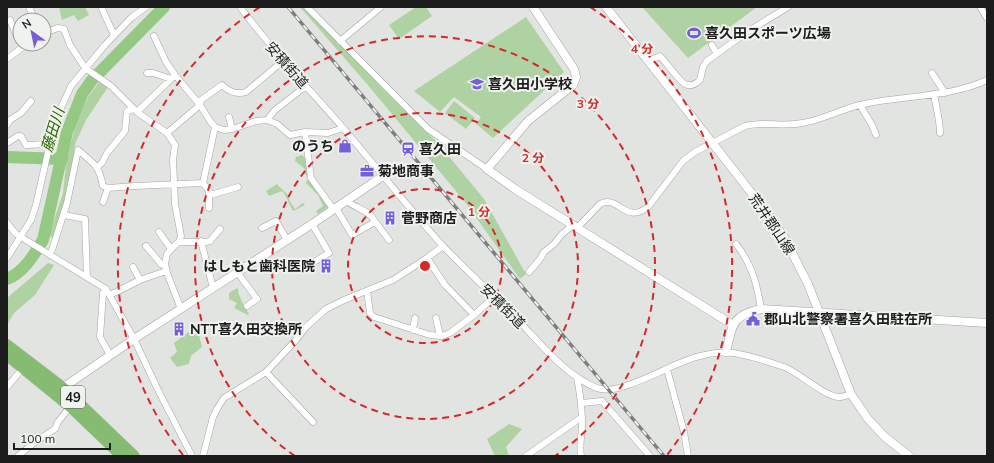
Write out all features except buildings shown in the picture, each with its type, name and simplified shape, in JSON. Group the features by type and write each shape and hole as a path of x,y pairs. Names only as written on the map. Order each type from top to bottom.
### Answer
{"highway":[{"name":"49","path":"7,345 134,456"},
{"name":"49","path":"7,355 59,391 70,407 122,456"}],"street":[{"path":"7,258 31,220 36,205 55,121 64,98 85,68 114,35 131,18 146,7"},
{"name":"安積街道","path":"240,7 260,34 343,128 443,246 494,296 562,367 577,377 598,388 609,390 638,382 691,359 726,352 740,354 785,367 828,395 840,398 851,394"},
{"path":"307,7 428,129 515,189 732,324"},
{"path":"340,41 381,7"},
{"path":"487,169 528,121 573,85 576,77 574,69 533,7"},
{"name":"荒井郡山線","path":"606,7 771,218 785,239 808,284 851,394 868,419 884,437 909,456"},
{"path":"648,60 660,56 682,82 691,85 700,80 705,64 717,54 747,32 788,7"},
{"path":"980,7 987,18"},
{"path":"102,9 114,35"},
{"path":"10,20 12,25"},
{"path":"52,30 58,28 64,29 72,49 85,68 111,86 136,111 167,134 175,145 173,160 175,204 181,230 181,239 171,249 166,259 166,268 175,297 181,309"},
{"path":"154,36 173,77 200,105 215,127 224,130 232,129 256,121 267,120 277,124 290,135 305,132 328,133 343,128"},
{"path":"712,45 717,54"},
{"path":"7,59 16,52"},
{"path":"167,134 200,105 201,100 222,85 228,91 244,93 283,61"},
{"path":"932,72 945,93"},
{"path":"147,73 173,77"},
{"path":"97,167 102,163 125,131 127,111 136,111 173,77"},
{"path":"529,272 544,252 554,244 562,234 575,227 600,204 609,202 636,214 642,211 648,206 683,161 695,152 713,144 744,126 771,123 789,125 804,123 860,105 958,91 987,80"},
{"path":"267,120 275,110 306,86"},
{"path":"934,94 940,123 940,133"},
{"path":"7,126 10,120 21,113 31,101"},
{"path":"860,105 876,135"},
{"path":"229,117 232,129"},
{"path":"209,208 210,195 203,183 215,127"},
{"path":"305,132 311,178 335,209 352,235 373,223 374,220"},
{"path":"7,143 18,136 21,136 26,145 49,144"},
{"path":"51,252 64,215 78,150 97,167 101,174 103,186 108,188 203,183"},
{"path":"59,391 134,339 335,209 383,176"},
{"path":"210,195 238,187"},
{"path":"104,202 108,188"},
{"path":"347,201 351,205 372,216 389,240"},
{"path":"64,215 85,220 87,277"},
{"path":"262,228 276,221 287,240"},
{"path":"7,223 11,229 20,236 51,252 106,289 134,339 192,456"},
{"path":"304,268 328,253 312,224"},
{"path":"179,242 210,241 220,229"},
{"path":"159,232 171,249"},
{"path":"201,241 213,288"},
{"path":"736,244 750,266 758,286 761,309"},
{"path":"146,246 166,268"},
{"path":"203,456 213,418 221,402 231,393 266,372 306,327 326,309 393,280 443,246"},
{"path":"427,258 445,285 474,315"},
{"path":"133,267 140,280"},
{"path":"110,295 166,268"},
{"path":"237,272 257,300 247,306"},
{"path":"106,289 103,293 100,336 110,355"},
{"path":"367,291 370,313 374,317 430,335 440,336 450,333 474,315 494,296"},
{"path":"726,352 732,324 742,315 752,310 761,309 987,323"},
{"path":"413,330 415,318"},
{"path":"436,318 440,336"},
{"path":"7,387 24,368"},
{"path":"667,369 684,432 688,456"},
{"path":"266,372 313,422"},
{"path":"577,377 582,403 581,456"},
{"path":"582,403 602,401 650,456"},
{"path":"18,456 35,442 55,429 58,422 70,407"},
{"path":"526,456 582,417"}],"green space":[{"path":"59,7 85,7 89,15 78,21 74,15 62,20"},
{"path":"300,7 310,7 381,87 438,143 484,199 526,274 520,279 465,202 367,84"},
{"path":"416,7 426,7 432,16 399,39 389,25"},
{"name":"喜久田スポーツ広場","path":"642,7 757,7 688,58"},
{"path":"526,17 564,72 493,138 476,124 481,117 454,97 440,112 414,91"},
{"path":"100,81 108,87 86,120 75,144 72,172 65,205 53,238 49,235 63,193 67,156 78,119 88,97"},
{"path":"454,101 475,118 466,129 445,113"},
{"path":"302,155 306,159 310,179 329,207 318,214 316,211 323,206 318,195 306,183 309,178 303,172 305,169 295,161 296,157"},
{"path":"277,184 289,196 289,200 295,209 303,203 305,205 293,211 282,191 269,196 266,191"},
{"path":"48,263 54,265 35,295 14,313 7,325 7,298"},
{"path":"237,288 242,302 249,314 248,315 234,308 237,303 229,299 229,293"},
{"path":"194,328 198,331 202,347 191,356 189,364 177,367 170,358 177,352 174,343"},
{"path":"509,424 522,429 506,447 509,456 495,456 487,439"}],"waterway":[{"name":"藤田川","path":"7,279 23,268 43,240 67,132 82,94 92,80 164,7"},
{"path":"7,157 62,159"}],"railway":[{"path":"288,7 664,456"}],"place":[{"name":"喜久田スポーツ広場","path":"694,33"},
{"name":"喜久田小学校","path":"477,84"},
{"name":"のうち","path":"345,146"},
{"name":"喜久田","path":"408,149"},
{"name":"菊地商事","path":"367,171"},
{"name":"菅野商店","path":"390,218"},
{"name":"はしもと歯科医院","path":"326,266"},
{"name":"郡山北警察署喜久田駐在所","path":"753,319"},
{"name":"NTT喜久田交換所","path":"179,329"}]}
